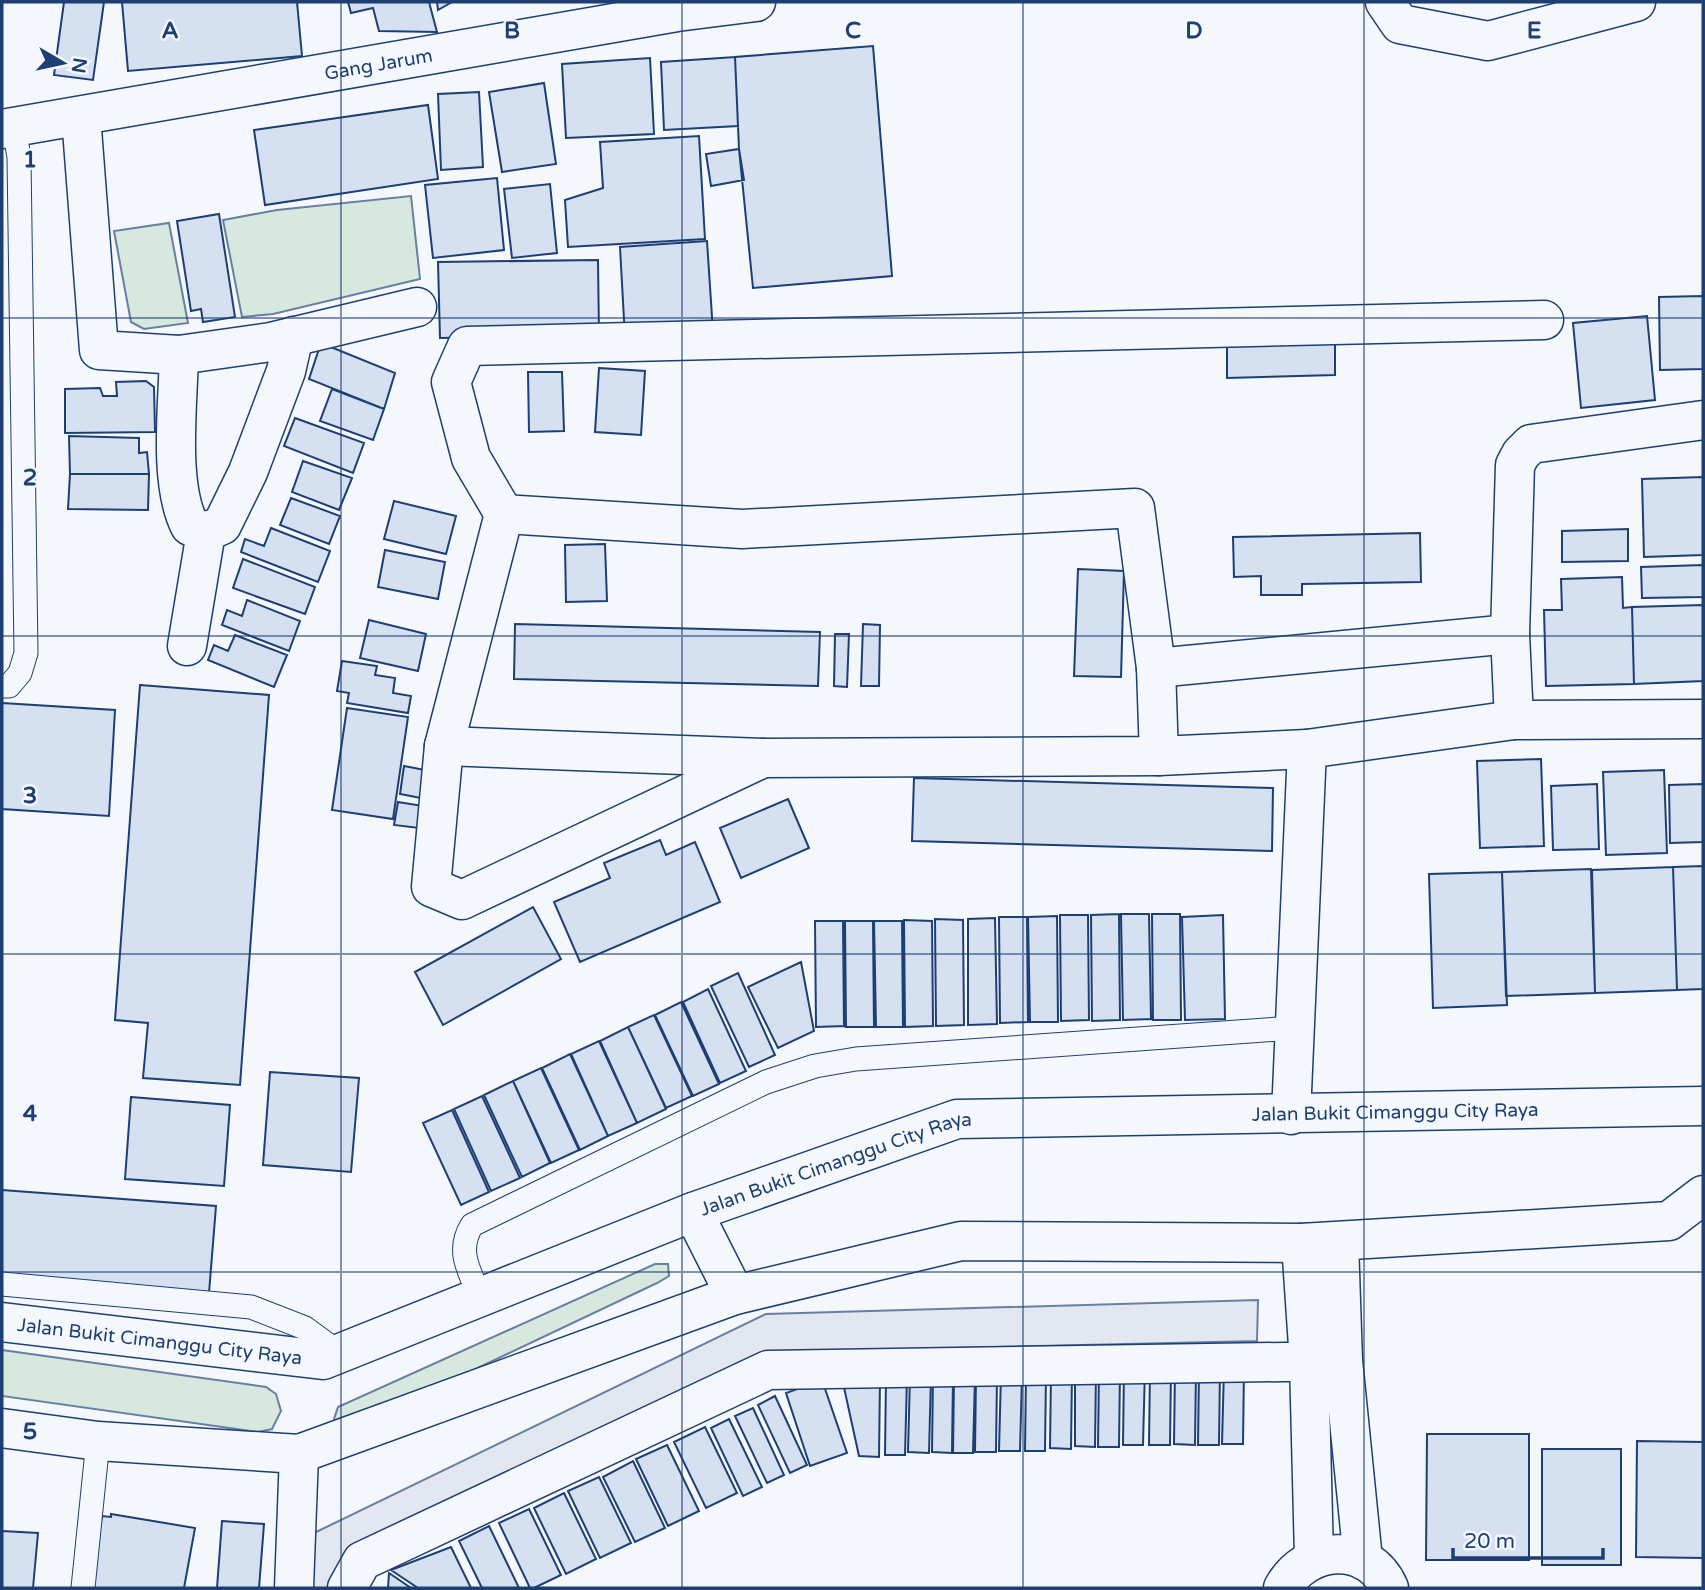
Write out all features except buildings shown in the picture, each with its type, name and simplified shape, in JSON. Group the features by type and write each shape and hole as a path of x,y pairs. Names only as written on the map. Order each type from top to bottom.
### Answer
{"street":[{"name":"Gang Jarum","path":"8,128 676,7 756,2"},
{"path":"1385,2 1399,24 1488,41 1636,2"},
{"path":"81,116 99,350 178,355 271,342 417,307"},
{"path":"763,758 462,900 431,887 444,746 504,514 471,458 451,382 467,346 1544,320"},
{"path":"178,355 178,467 183,513 190,526 206,532 222,525 248,472 286,371 293,336"},
{"path":"1514,720 1510,634 1515,465 1521,454 1531,444 1703,420"},
{"path":"504,514 742,529 1135,508 1156,668 1159,756"},
{"path":"187,646 206,532"},
{"path":"1156,668 1510,634"},
{"path":"444,746 763,758 1159,756 1307,749 1514,720 1703,719"},
{"path":"1291,1115 1307,749"},
{"name":"Jalan Bukit Cimanggu City Raya","path":"2,1322 323,1360 693,1212 957,1119 1703,1106"},
{"path":"2,1428 98,1441 299,1454 735,1295 961,1241 1339,1242 1669,1221 1703,1195"},
{"path":"693,1212 735,1295"},
{"path":"1314,1557 1326,1361 1339,1242"},
{"path":"1301,1243 1363,1560"},
{"path":"347,1588 362,1561 768,1370 1326,1361"},
{"path":"294,1588 299,1454"},
{"path":"1283,1588 1296,1569 1314,1557 1339,1554 1363,1560 1377,1571 1388,1588"}],"lane":[{"path":"2,686 9,686 20,673 26,653 19,157 8,128"},
{"path":"480,1297 463,1255 466,1236 472,1225 766,1082 816,1066 856,1059 1293,1028"},
{"path":"2,1284 251,1307 305,1328 339,1353"},
{"path":"82,1588 98,1441"}],"shaded area":[{"path":"411,196 420,279 273,314 242,317 223,220 277,210"},
{"path":"169,223 188,323 144,329 131,322 114,231"},
{"path":"655,1264 668,1264 669,1276 351,1428 339,1427 334,1419 338,1407"},
{"path":"1258,1300 1257,1341 824,1351 363,1569 363,1588 312,1588 312,1534 766,1314"},
{"path":"2,1350 266,1387 276,1394 281,1411 272,1429 258,1432 2,1396"}]}
